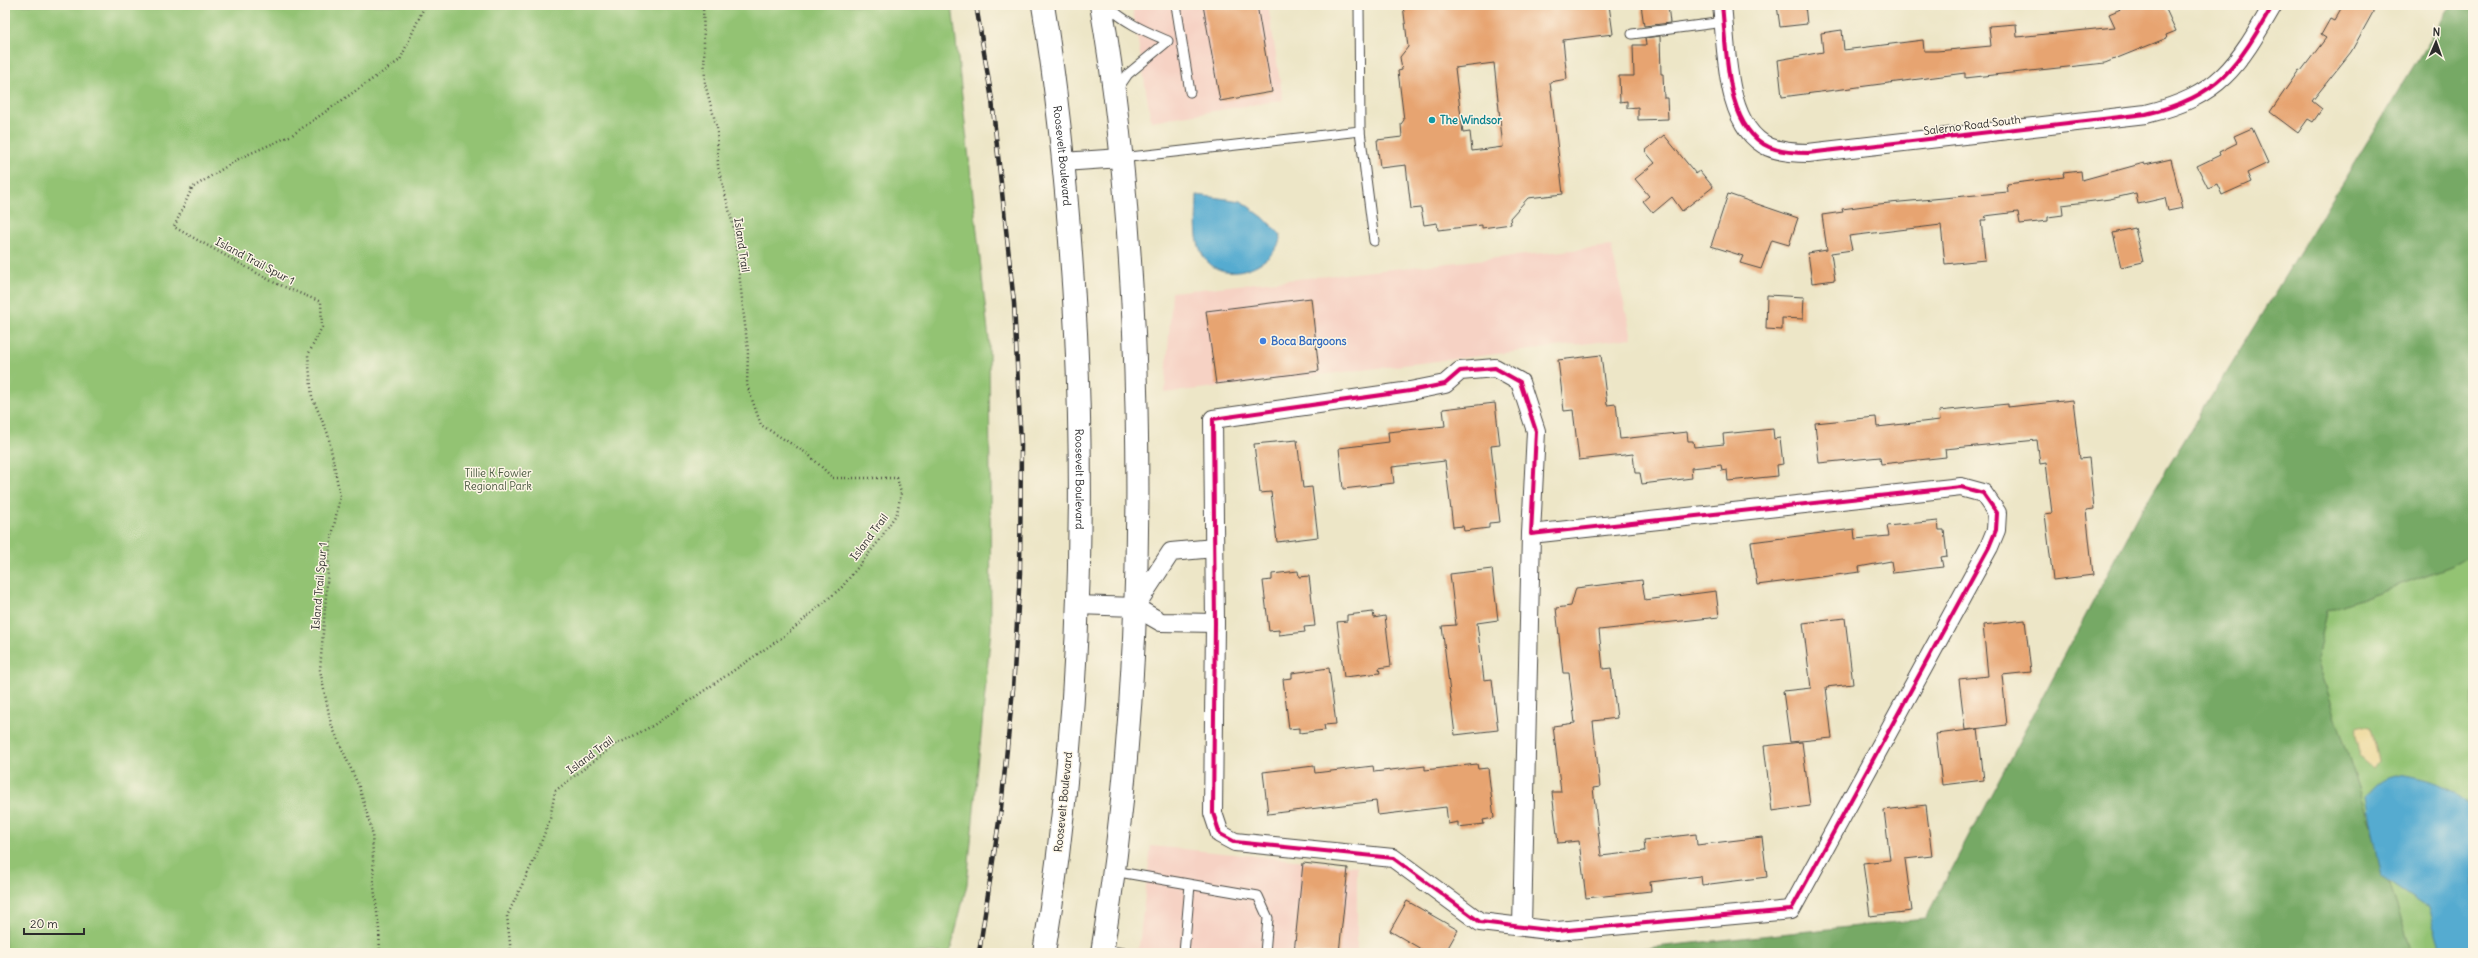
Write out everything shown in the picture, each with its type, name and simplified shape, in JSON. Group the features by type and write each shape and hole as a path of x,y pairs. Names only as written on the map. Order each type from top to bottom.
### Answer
{"highway":[{"name":"Roosevelt Boulevard","path":"1043,5 1072,239 1080,414 1078,605 1067,772 1044,953"},
{"path":"1101,5 1114,94 1131,270 1136,381 1138,496 1135,607 1129,714 1113,871 1102,952"}],"street":[{"name":"Salerno Road South","path":"1723,13 1733,97 1739,114 1749,132 1768,147 1786,152 1808,153 2146,114 2176,107 2200,96 2220,80 2240,59 2273,5"},
{"path":"1063,162 1121,158"},
{"path":"1522,926 1531,534 1536,431 1520,382 1495,368 1460,371 1445,384 1410,391 1213,419 1215,623 1213,813 1220,834 1234,842 1393,858 1480,922 1557,931 1791,910 1989,547 1996,530 1997,513 1983,493 1961,487 1531,534"},
{"path":"1135,607 1171,552 1214,548"},
{"path":"1078,605 1135,607 1161,622 1215,623"}],"lane":[{"path":"1107,5 1131,25 1168,42"},
{"path":"1176,5 1190,92"},
{"path":"1359,5 1360,131 1374,241"},
{"path":"1632,34 1723,13"},
{"path":"1114,94 1128,74 1168,42 1182,39"},
{"path":"1121,158 1360,131"},
{"path":"1113,871 1258,896 1268,918 1265,953"},
{"path":"1184,953 1190,884"},
{"path":"1102,952 1124,953"}],"shaded area":[{"path":"1132,5 1268,5 1283,100 1151,121"},
{"path":"1611,246 1632,338 1165,393 1172,292"},
{"path":"1151,846 1357,866 1357,953 1138,953"}],"green space":[{"name":"Tillie K Fowler Regional Park","path":"5,5 952,5 989,340 991,629 967,884 950,953 5,953"},
{"path":"2451,5 2473,5 2473,553 2451,566 2327,611 2317,659 2412,953 1597,953 1925,919 2141,511"},
{"path":"2473,553 2473,953 2412,953 2317,659 2327,611 2451,566"}],"sand":[{"path":"2359,726 2370,728 2378,761 2373,768 2359,756 2356,728"}],"water":[{"path":"1197,195 1241,201 1264,218 1281,235 1278,245 1271,255 1262,262 1250,268 1238,271 1227,271 1216,268 1207,261 1202,254 1197,238"},
{"path":"2396,775 2438,784 2464,800 2473,808 2473,953 2442,953 2428,908 2382,877 2366,797 2379,783"}],"building":[{"path":"1203,5 1257,5 1272,92 1220,101"},
{"name":"The Windsor","path":"1403,5 1609,5 1613,34 1563,40 1567,79 1550,82 1563,194 1528,198 1510,218 1511,224 1482,228 1482,225 1438,230 1437,223 1424,225 1421,208 1411,209 1406,165 1380,168 1377,140 1402,137 1401,124 1404,120 1398,71 1402,70 1400,57 1408,47","holes":["1494,63 1503,147 1472,151 1470,132 1463,133 1455,68"]},
{"path":"1641,5 1668,5 1670,23 1644,26"},
{"path":"1777,5 1805,5 1807,24 1780,27"},
{"path":"2130,5 2164,5 2176,31 2166,35 2167,38 2105,63 1965,78 1965,73 1782,97 1778,60 1823,52 1821,33 1842,30 1844,50 1923,40 1924,51 1937,51 1991,46 1989,26 2016,24 2017,37 2115,27 2109,14"},
{"path":"2343,5 2377,5 2351,52 2312,101 2322,109 2313,122 2308,119 2298,133 2270,112 2299,70 2301,71 2326,38 2321,35 2330,19 2334,21"},
{"path":"1660,36 1661,74 1663,74 1664,98 1667,98 1668,119 1638,120 1638,107 1627,108 1627,101 1620,102 1619,76 1634,76 1633,45 1646,45 1645,38"},
{"path":"2252,128 2268,163 2247,173 2251,182 2222,195 2217,184 2208,188 2197,166 2220,155 2219,152 2237,143 2234,136"},
{"path":"1664,135 1696,174 1700,171 1713,187 1682,211 1672,197 1653,213 1643,201 1649,196 1635,179 1655,163 1645,151"},
{"path":"2171,159 2183,208 2168,211 2165,198 2138,204 2136,193 2110,199 2062,205 2063,215 2048,217 2048,221 2020,224 2018,212 1985,216 1986,220 1981,220 1985,260 1945,264 1941,225 1849,236 1852,250 1831,253 1835,280 1812,283 1808,253 1827,250 1822,215 1843,212 1842,209 1879,204 2008,192 2007,184 2064,177 2063,173 2081,171 2082,180 2144,163 2145,165"},
{"path":"1728,194 1798,218 1789,245 1772,240 1761,269 1740,263 1743,256 1711,246"},
{"path":"2135,228 2143,262 2121,267 2113,233"},
{"path":"1767,295 1804,297 1803,319 1782,318 1782,330 1766,329"},
{"name":"Boca Bargoons","path":"1311,298 1319,371 1216,384 1206,311"},
{"path":"1601,355 1607,405 1616,404 1620,439 1687,432 1688,441 1693,441 1694,447 1724,444 1723,434 1773,429 1774,439 1780,438 1783,464 1777,465 1778,476 1728,481 1727,470 1722,471 1721,465 1691,468 1692,478 1642,484 1640,473 1635,473 1633,454 1579,460 1573,410 1564,411 1558,360"},
{"path":"2073,400 2080,459 2089,458 2094,509 2086,510 2093,575 2053,580 2045,514 2052,513 2046,463 2040,464 2037,440 1945,449 1946,457 1881,464 1880,457 1819,463 1815,423 1876,417 1877,427 1940,420 1939,411 2008,404 2008,407"},
{"path":"1495,403 1500,445 1491,446 1500,522 1489,523 1489,528 1464,531 1463,526 1453,527 1445,461 1392,467 1394,483 1343,489 1339,448 1389,442 1388,432 1445,426 1443,409"},
{"path":"1297,440 1303,488 1312,487 1318,537 1277,542 1271,492 1260,493 1254,444"},
{"path":"1938,521 1939,530 1944,530 1947,556 1941,557 1943,567 1893,573 1891,561 1859,567 1860,572 1757,585 1751,542 1854,529 1855,539 1889,536 1887,526"},
{"path":"1492,569 1498,620 1477,623 1484,680 1492,679 1498,730 1455,735 1442,626 1456,625 1450,574"},
{"path":"1298,571 1299,577 1309,576 1315,626 1304,627 1305,632 1279,635 1279,630 1269,631 1263,581 1272,580 1272,574"},
{"path":"1642,580 1645,600 1716,591 1719,617 1599,630 1603,669 1611,668 1617,718 1593,721 1600,787 1593,788 1601,856 1645,851 1644,840 1696,834 1697,845 1762,837 1767,877 1702,885 1701,876 1650,882 1651,891 1586,898 1579,841 1558,843 1552,792 1561,792 1553,726 1575,723 1569,673 1563,673 1556,608 1571,606 1576,588"},
{"path":"1373,612 1374,618 1385,616 1391,666 1379,668 1380,673 1344,677 1337,622 1347,621 1347,615"},
{"path":"1845,618 1853,684 1826,687 1832,738 1790,742 1783,691 1811,688 1803,623"},
{"path":"2025,620 2031,672 2002,675 2007,725 1965,730 1959,679 1988,676 1983,625"},
{"path":"1329,668 1336,724 1324,725 1325,730 1299,733 1299,728 1289,729 1283,679 1292,678 1292,673"},
{"path":"1978,729 1984,780 1942,785 1936,734"},
{"path":"1802,742 1810,806 1772,811 1764,746"},
{"path":"1477,764 1478,769 1488,768 1494,818 1483,820 1484,824 1458,827 1458,822 1448,824 1446,807 1378,815 1376,801 1268,814 1263,772 1314,766 1315,773 1373,766 1374,772 1425,766 1425,770"},
{"path":"1926,805 1932,856 1905,859 1912,911 1870,916 1863,863 1890,860 1884,810"},
{"path":"1303,863 1348,868 1339,953 1294,953"},
{"path":"1407,901 1458,930 1445,953 1428,953 1390,931"}],"railway":[{"path":"976,5 992,100 1014,303 1021,445 1020,573 1013,689 1001,808 979,953"}],"cycle path":[{"path":"1722,5 1730,84 1743,122 1754,137 1769,147 1798,153 2146,114 2171,107 2192,98 2209,88 2224,76 2237,62 2273,5"},
{"path":"1495,368 1520,382 1536,431 1531,534 1961,487 1983,493 1997,513 1996,530 1989,547 1791,910 1557,931 1480,922 1393,858 1235,842 1220,834 1213,813 1215,623 1213,419 1410,391 1445,384 1460,371 1495,368"}],"place":[{"name":"The Windsor","path":"1432,120"},
{"name":"Boca Bargoons","path":"1263,341"}]}
